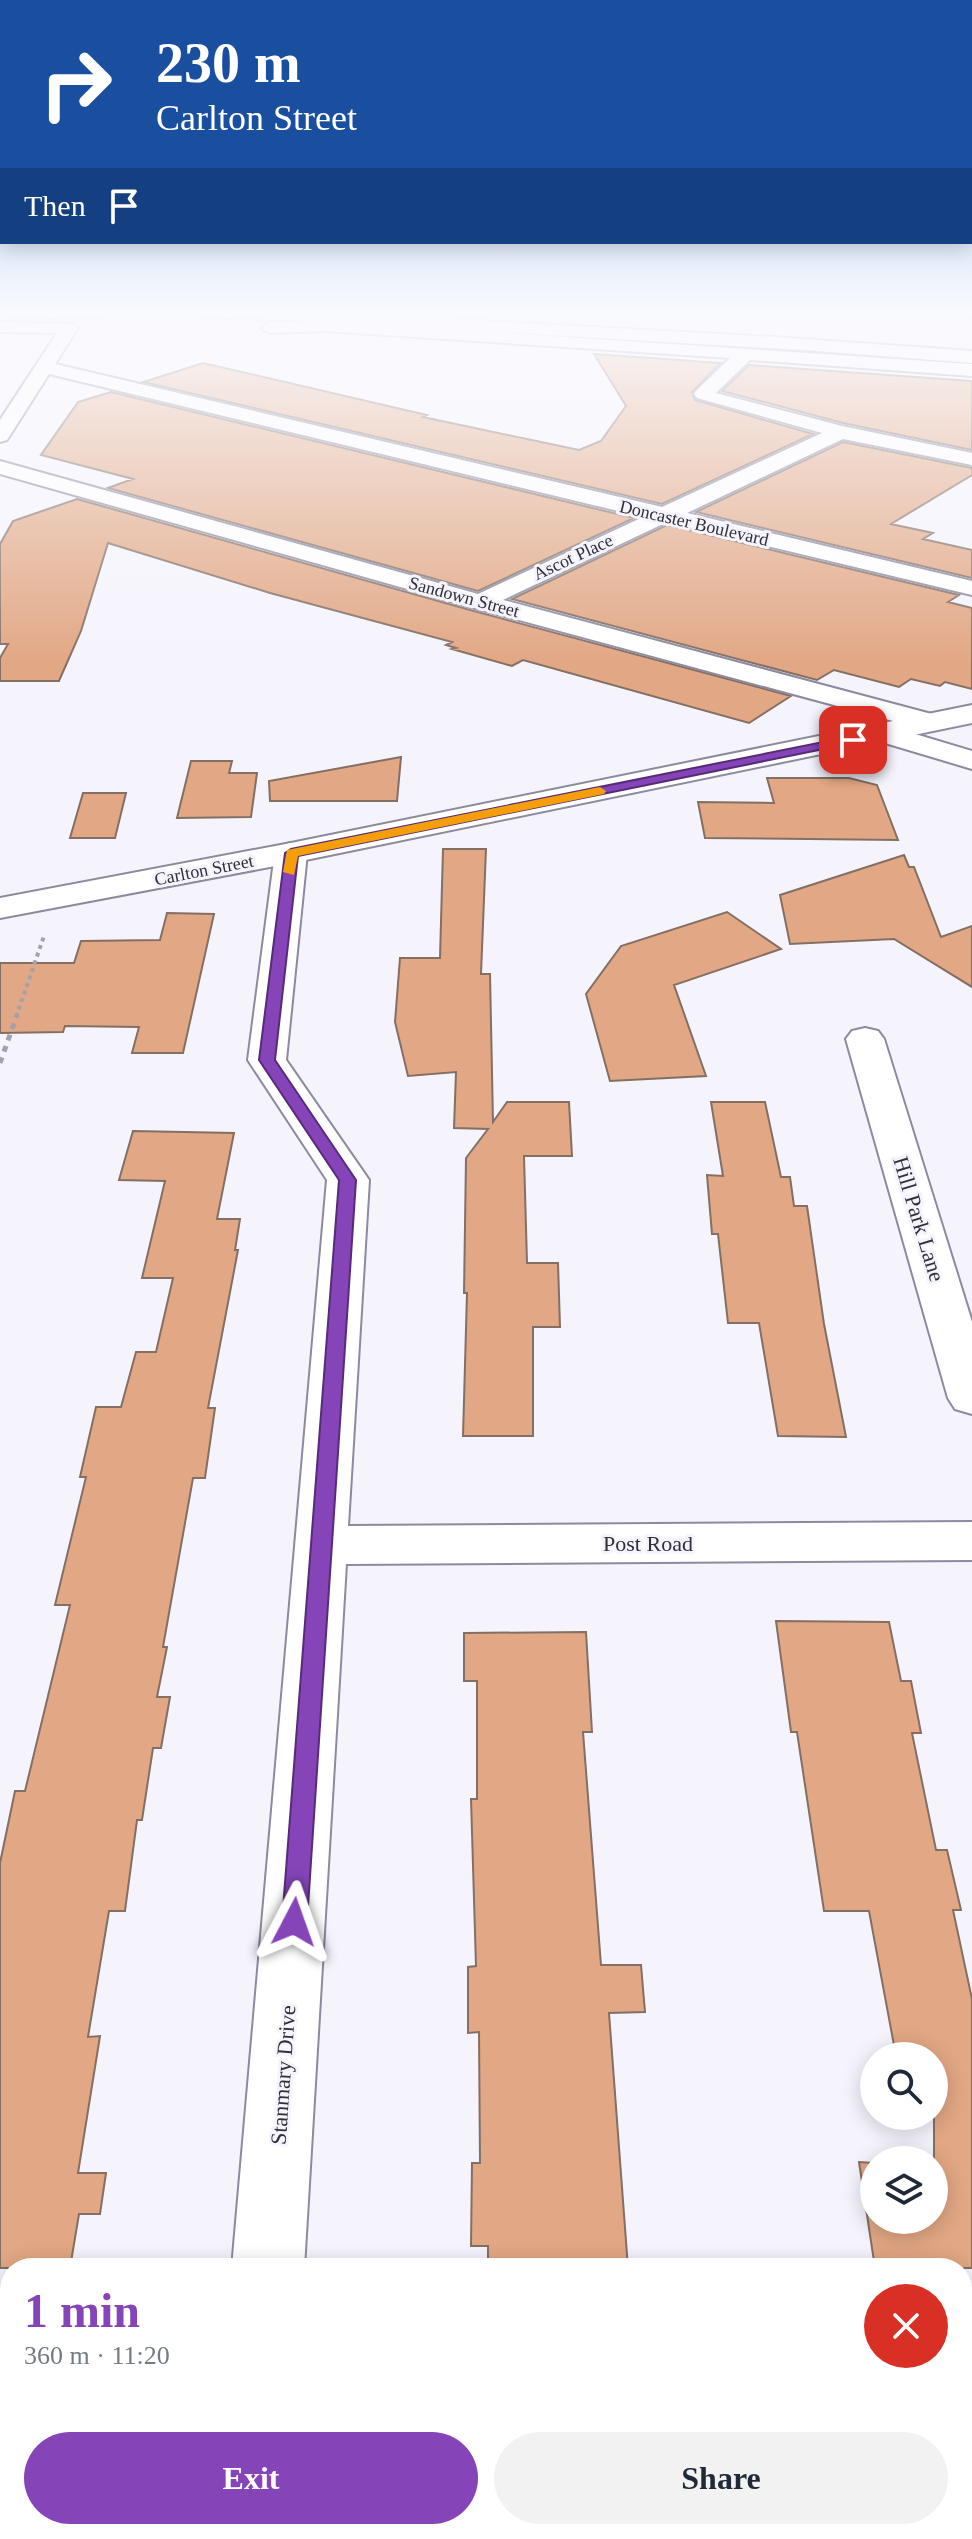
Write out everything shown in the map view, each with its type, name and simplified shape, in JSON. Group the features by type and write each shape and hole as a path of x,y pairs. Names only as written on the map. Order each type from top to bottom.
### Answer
{"main road":[{"name":"Doncaster Boulevard","path":"300,428 972,588"},
{"path":"828,428 972,459"},
{"name":"Ascot Place","path":"480,602 841,432"},
{"name":"Sandown Street","path":"0,467 480,602 929,722"},
{"name":"Carlton Street","path":"0,908 291,853 972,714"},
{"path":"885,734 972,760"},
{"name":"Stanmary Drive","path":"269,2258 348,1180 267,1060 291,853"},
{"name":"Hill Park Lane","path":"865,1039 972,1398"},
{"name":"Post Road","path":"323,1545 972,1541"}],"path":[{"path":"0,1063 58,897"}],"building":[{"path":"60,428 262,428 634,518 478,591 108,488 133,479 41,455"},
{"path":"341,428 477,428 579,450 601,441 610,428 794,428 813,434 662,504"},
{"path":"869,428 972,428 972,450"},
{"path":"843,442 972,468 972,475 891,524 933,533 923,539 972,550 972,578 696,512"},
{"path":"77,499 470,610 791,696 749,723 523,660 512,666 446,645 452,642 270,593 108,543 81,631 59,681 0,681 0,658 8,644 0,644 0,544 13,521"},
{"path":"667,525 959,595 948,602 972,608 972,689 945,682 940,686 911,679 899,687 834,670 817,680 512,599"},
{"path":"401,757 397,801 270,801 269,781"},
{"path":"191,761 232,761 229,773 257,773 251,817 177,818"},
{"path":"767,778 849,778 877,785 898,840 705,838 698,802 774,803"},
{"path":"83,793 126,793 115,838 70,838"},
{"path":"443,849 486,849 481,974 490,974 493,1122 507,1102 569,1102 572,1156 524,1156 527,1263 558,1263 560,1327 533,1327 533,1436 463,1436 467,1293 464,1293 466,1158 488,1129 454,1128 456,1072 408,1076 395,1022 400,958 440,958"},
{"path":"904,855 909,867 914,867 941,937 972,926 972,987 894,939 790,944 780,895"},
{"path":"727,912 781,949 674,985 706,1076 610,1081 586,994 621,946"},
{"path":"167,913 214,914 183,1053 132,1053 139,1027 65,1026 63,1032 0,1033 0,963 74,963 81,941 160,940"},
{"path":"711,1102 765,1102 781,1177 790,1177 794,1206 807,1206 824,1324 846,1437 778,1436 759,1323 728,1323 718,1234 712,1234 707,1175 723,1176"},
{"path":"133,1131 234,1133 217,1219 240,1219 235,1250 238,1250 208,1408 215,1408 205,1478 193,1478 163,1647 167,1647 157,1697 170,1697 161,1748 153,1748 142,1820 137,1820 125,1911 109,1911 88,2037 100,2036 78,2173 106,2173 100,2214 79,2214 72,2258 0,2258 0,1863 15,1791 25,1791 70,1605 55,1605 86,1477 80,1477 96,1407 121,1407 136,1352 156,1352 173,1278 142,1278 165,1181 119,1180"},
{"path":"776,1621 889,1622 901,1681 911,1681 921,1733 912,1733 936,1850 947,1850 961,1910 953,1910 972,1999 972,2258 873,2258 870,2234 948,2234 948,2146 934,2146 934,2130 948,2130 948,2042 893,2042 869,1911 824,1911 797,1732 791,1732"},
{"path":"586,1632 592,1732 583,1732 601,1965 641,1965 645,2012 609,2013 627,2258 488,2258 488,2246 471,2246 472,2163 480,2163 479,2032 468,2033 468,1967 476,1966 471,1799 477,1799 477,1681 464,1681 464,1633"}],"slow traffic":[{"path":"289,872 291,853 600,791"}],"route":[{"path":"294,1922 348,1180 267,1060 291,853 853,740"}]}
